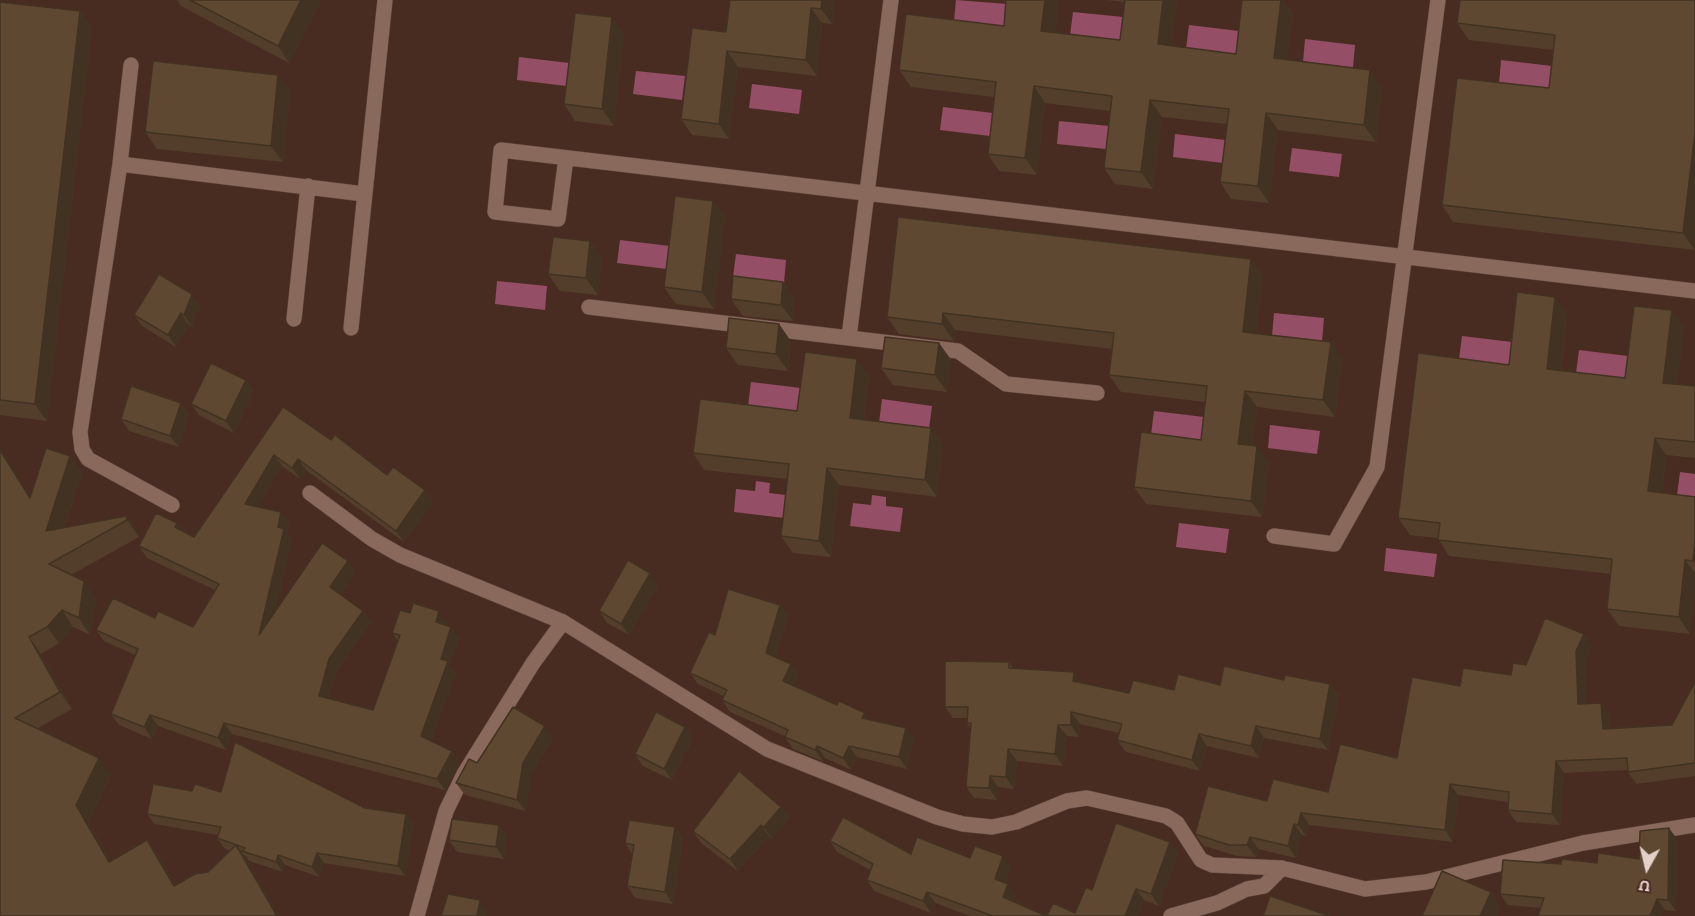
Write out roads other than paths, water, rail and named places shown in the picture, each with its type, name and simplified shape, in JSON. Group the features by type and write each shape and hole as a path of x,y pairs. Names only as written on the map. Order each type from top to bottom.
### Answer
{"street":[{"path":"351,327 385,0"},
{"path":"849,337 891,0"},
{"path":"1274,536 1334,544 1377,467 1438,0"},
{"path":"132,65 120,164 80,432 82,449 88,459 172,505"},
{"path":"566,158 558,219 495,212 501,150 1695,291"},
{"path":"120,164 364,194"},
{"path":"294,319 308,186"},
{"path":"589,307 958,351 1006,384 1097,393"},
{"path":"310,493 372,539 400,555 562,622 767,749 937,817 963,824 992,827 1016,822 1067,801 1087,798 1166,816 1178,823 1201,860 1207,863 1282,868 1365,889 1426,882 1583,843 1695,825"},
{"path":"417,916 451,802 464,774 521,682 562,622"},
{"path":"1171,916 1197,910 1247,890 1264,886 1282,868"}]}
